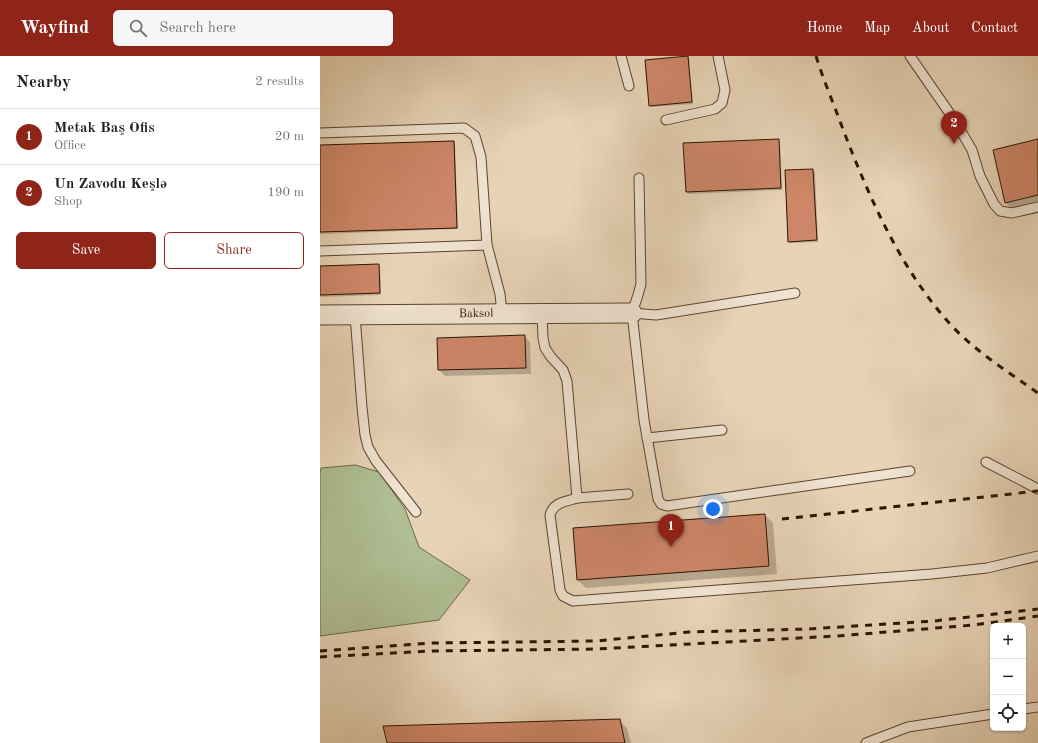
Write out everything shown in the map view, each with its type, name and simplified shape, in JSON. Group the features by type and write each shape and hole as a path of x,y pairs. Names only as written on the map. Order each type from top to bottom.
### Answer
{"street":[{"name":"Baksol","path":"320,315 632,313"}],"lane":[{"path":"621,56 629,86"},
{"path":"666,120 715,109 722,103 725,90 718,56"},
{"path":"910,56 955,121 972,150 980,176 994,204 1000,211 1012,213 1038,207"},
{"path":"320,133 464,128 475,136 481,157 487,245 500,294 502,313"},
{"path":"639,178 641,284 632,313 647,438 658,498 661,504 667,506 910,471"},
{"path":"320,251 487,245"},
{"path":"632,313 656,314 795,293"},
{"path":"542,313 545,348 563,370 567,381 577,498"},
{"path":"355,314 362,407 368,447 376,461 416,512"},
{"path":"647,438 722,430"},
{"path":"986,462 1038,489"},
{"path":"628,494 577,498 558,504 552,508 550,515 560,590 563,596 574,601 932,574 987,568 1038,556"},
{"path":"1026,709 1038,707"},
{"path":"866,743 908,727 990,714"}],"green space":[{"path":"355,465 379,472 405,509 419,547 470,580 439,620 320,636 321,468"}],"building":[{"path":"688,56 692,102 649,106 645,60"},
{"path":"779,139 781,188 686,192 683,143"},
{"path":"1038,139 1038,195 1005,203 993,150"},
{"path":"454,141 457,228 320,232 320,145"},
{"path":"813,169 817,240 788,242 785,170"},
{"path":"379,264 380,293 320,295 320,266"},
{"path":"525,335 526,368 438,370 437,338"},
{"path":"765,514 769,566 577,580 573,528"},
{"path":"620,719 625,743 387,743 383,726"}],"railway":[{"path":"816,56 862,177 886,229 915,279 932,302 960,334 992,361 1038,393"},
{"path":"782,519 1038,491"},
{"path":"320,651 430,643 596,641 689,632 808,629 934,621 1038,609"},
{"path":"320,657 431,651 597,649 837,636 974,625 1038,616"}],"place":[{"name":"Un Zavodu Keşlə","path":"954,144"},
{"name":"Metak Baş Ofis","path":"671,547"}]}
